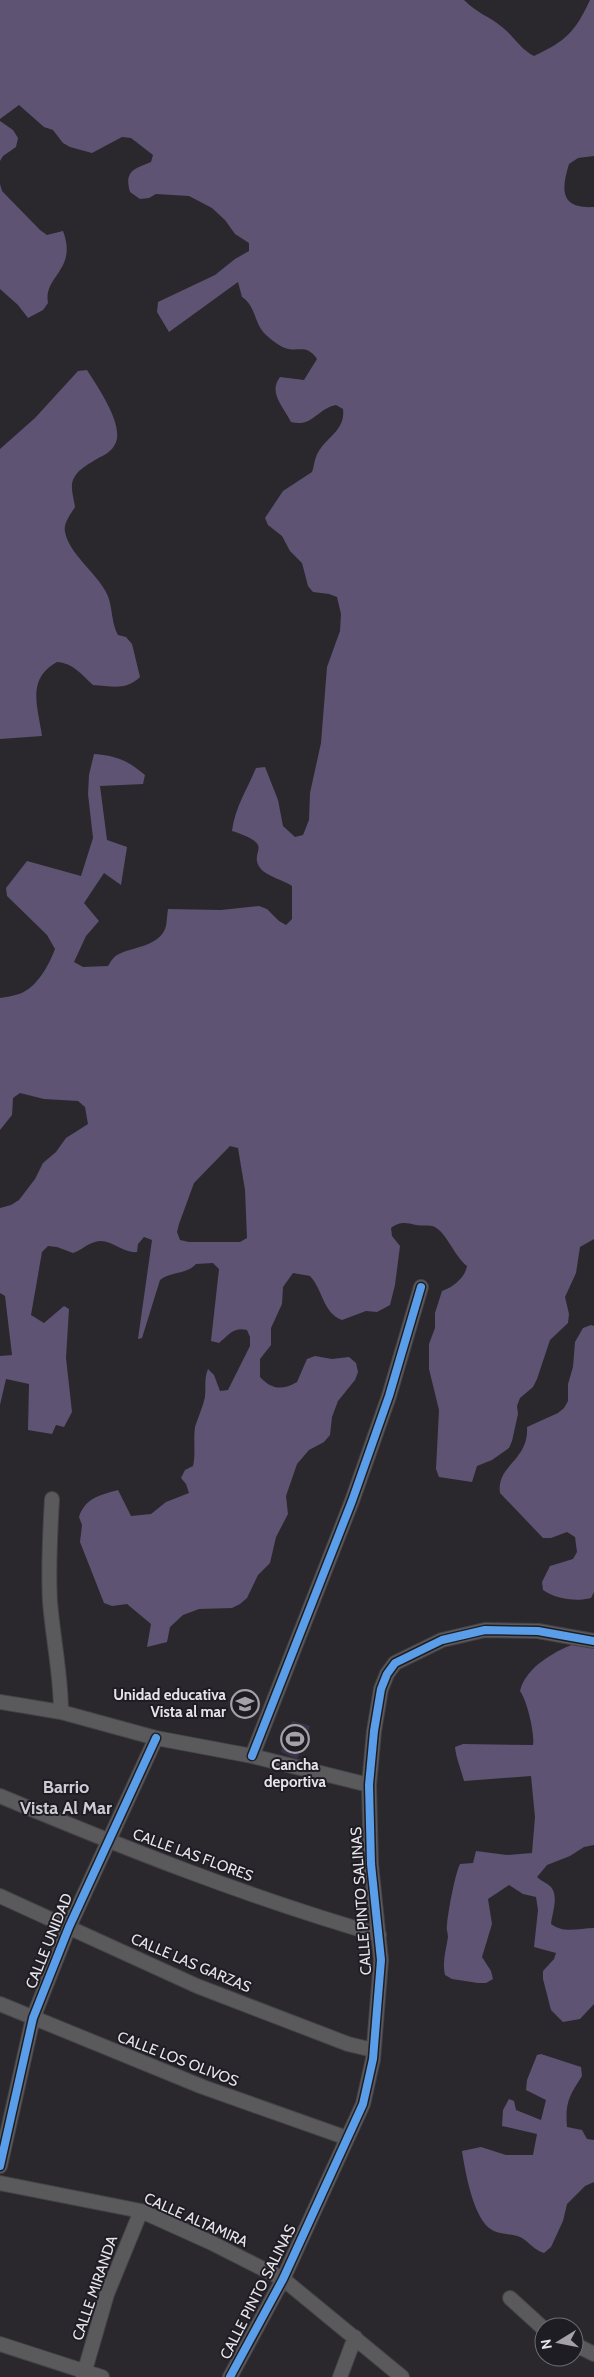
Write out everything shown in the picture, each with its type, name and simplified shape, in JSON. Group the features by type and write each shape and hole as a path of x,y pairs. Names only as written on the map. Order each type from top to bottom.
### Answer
{"street":[{"path":"252,1756 352,1501 389,1396 421,1287"},
{"path":"52,1499 48,1566 50,1604 61,1680 61,1712"},
{"name":"CALLE PINTO SALINAS","path":"230,2377 283,2278 363,2104 373,2050 380,1977 379,1935 371,1864 369,1784 374,1730 381,1689 387,1674 395,1663 442,1640 486,1630 538,1632 594,1641"},
{"path":"0,1702 61,1712 156,1738 252,1756 369,1784"},
{"name":"CALLE UNIDAD","path":"0,2166 33,2018 69,1927 156,1738"},
{"name":"CALLE LAS FLORES","path":"0,1796 107,1841 316,1917 379,1935"},
{"name":"CALLE LAS GARZAS","path":"0,1896 197,1986 348,2044 373,2050"},
{"name":"CALLE LOS OLIVOS","path":"0,2004 203,2087 347,2138"},
{"name":"CALLE ALTAMIRA","path":"0,2183 141,2210 283,2278 402,2377"},
{"name":"CALLE MIRANDA","path":"84,2374 106,2294 141,2210"},
{"path":"510,2298 534,2320"},
{"path":"340,2377 355,2337"},
{"path":"0,2344 84,2374 102,2377"}],"shaded area":[{"path":"0,0 464,0 474,9 502,27 525,50 534,56 562,40 574,28 590,0 594,0 594,156 578,158 569,164 564,190 569,201 575,205 594,207 594,1239 580,1247 576,1273 565,1297 569,1314 568,1323 550,1340 533,1387 520,1398 509,1448 492,1460 477,1466 472,1482 439,1477 436,1469 439,1410 429,1369 429,1344 435,1328 435,1313 442,1291 458,1281 464,1274 467,1266 462,1262 441,1232 432,1226 406,1223 398,1224 391,1228 392,1236 400,1246 395,1285 390,1305 377,1312 366,1311 342,1320 336,1317 327,1307 310,1276 293,1273 283,1287 282,1304 271,1328 271,1345 260,1359 260,1377 268,1384 282,1388 297,1382 307,1359 315,1356 332,1359 349,1357 356,1363 358,1372 355,1380 338,1401 332,1417 330,1435 324,1442 309,1450 297,1464 286,1496 288,1514 276,1537 270,1563 258,1575 247,1598 232,1608 199,1609 183,1615 170,1627 167,1642 147,1647 151,1624 127,1604 112,1606 104,1603 80,1542 82,1525 79,1517 89,1501 118,1490 131,1516 151,1514 166,1502 189,1493 186,1484 181,1478 185,1470 193,1466 195,1427 205,1397 208,1369 214,1375 220,1391 228,1390 250,1346 250,1337 247,1330 242,1329 232,1332 219,1343 211,1341 219,1269 213,1263 196,1264 188,1270 169,1275 160,1280 142,1338 138,1339 152,1240 144,1237 138,1244 137,1252 126,1251 111,1243 100,1241 73,1253 48,1246 42,1252 31,1315 44,1323 64,1306 69,1309 66,1358 72,1412 64,1427 56,1425 52,1434 28,1430 29,1384 6,1379 0,1405 0,1356 12,1355 5,1296 0,1293 0,1208 11,1205 19,1200 35,1179 43,1163 56,1152 66,1138 88,1124 85,1107 78,1101 44,1099 20,1093 13,1098 12,1115 0,1130 0,998 19,994 31,987 46,969 55,949 47,935 7,896 6,888 27,861 81,876 93,838 88,794 89,775 94,754 121,760 145,775 143,784 100,786 107,840 127,847 121,885 104,873 84,903 99,921 86,936 74,962 83,967 108,966 117,955 153,942 163,933 166,926 168,909 221,910 259,906 267,909 286,925 292,919 292,886 263,871 257,863 258,845 246,836 232,831 239,806 256,768 265,767 278,800 283,826 295,837 303,835 309,820 310,793 321,743 327,667 340,631 341,614 337,597 313,592 308,586 302,563 290,551 282,536 268,525 265,518 283,491 312,472 319,450 341,424 343,409 336,405 324,410 310,420 298,423 291,422 276,394 277,383 280,377 304,380 317,359 309,351 283,347 265,334 261,330 250,305 242,297 238,282 169,332 157,312 158,302 215,275 235,259 249,251 249,243 235,234 225,220 212,208 189,196 156,194 149,198 140,199 130,192 128,179 130,175 135,169 151,162 153,155 131,138 122,137 92,153 70,147 63,143 53,130 44,127 19,105 0,119","holes":["230,1146 238,1148 245,1190 247,1238 240,1242 189,1242 180,1240 177,1232 194,1183"]},
{"path":"0,121 13,130 18,138 16,147 3,156 0,161"},
{"path":"0,184 2,191 40,230 47,235 63,231 66,244 64,264 50,286 48,303 43,310 28,318 18,305 0,289"},
{"path":"87,370 114,418 117,438 110,451 82,468 75,476 72,493 75,507 66,522 65,532 77,556 107,594 116,630 118,635 126,637 132,644 140,677 124,686 93,685 73,667 57,662 47,669 41,677 36,694 42,736 0,739 0,449 35,418 78,371"},
{"path":"591,1325 594,1326 594,1592 591,1598 573,1600 560,1598 548,1593 543,1590 542,1582 550,1566 573,1559 577,1552 575,1537 567,1532 551,1538 543,1538 500,1493 500,1484 507,1469 523,1448 527,1427 558,1413 564,1408 568,1401 568,1384 573,1367 575,1342 583,1328"},
{"path":"579,1642 594,1645 594,1845 584,1847 570,1856 547,1865 537,1877 551,1887 555,1895 551,1924 566,1930 594,1928 594,2004 580,2019 563,2022 551,2010 543,1979 543,1971 554,1959 556,1953 534,1947 538,1910 536,1897 523,1894 509,1885 488,1899 492,1924 482,1957 491,1971 493,1979 486,1983 478,1983 452,1979 445,1975 444,1961 448,1937 449,1911 460,1864 473,1863 476,1851 507,1855 532,1853 535,1817 531,1776 464,1781 455,1747 463,1744 533,1745 530,1717 520,1691 523,1682 536,1667 552,1654"},
{"name":"Cancha deportiva","path":"292,1721 310,1726 297,1759 281,1752"},
{"path":"541,2054 581,2067 582,2076 567,2106 567,2127 582,2130 587,2139 594,2140 594,2182 585,2186 567,2204 563,2221 551,2247 544,2253 522,2238 495,2232 485,2224 471,2194 462,2151 481,2147 506,2155 533,2155 537,2134 502,2126 503,2110 509,2099 514,2101 516,2110 541,2120 546,2100 526,2090 527,2080 537,2055"}],"cycle path":[{"path":"252,1756 352,1501 389,1396 421,1287"},
{"path":"230,2377 283,2279 363,2104 373,2059 381,1960 371,1864 369,1785 374,1731 381,1689 387,1674 395,1663 442,1640 485,1630 538,1631 594,1641"},
{"path":"0,2166 33,2018 69,1927 156,1738"}],"place":[{"name":"Unidad educativa Vista al mar","path":"245,1704"},
{"name":"Cancha deportiva","path":"295,1739"}],"district":[{"name":"Barrio Vista Al Mar","path":"66,1797"}]}
